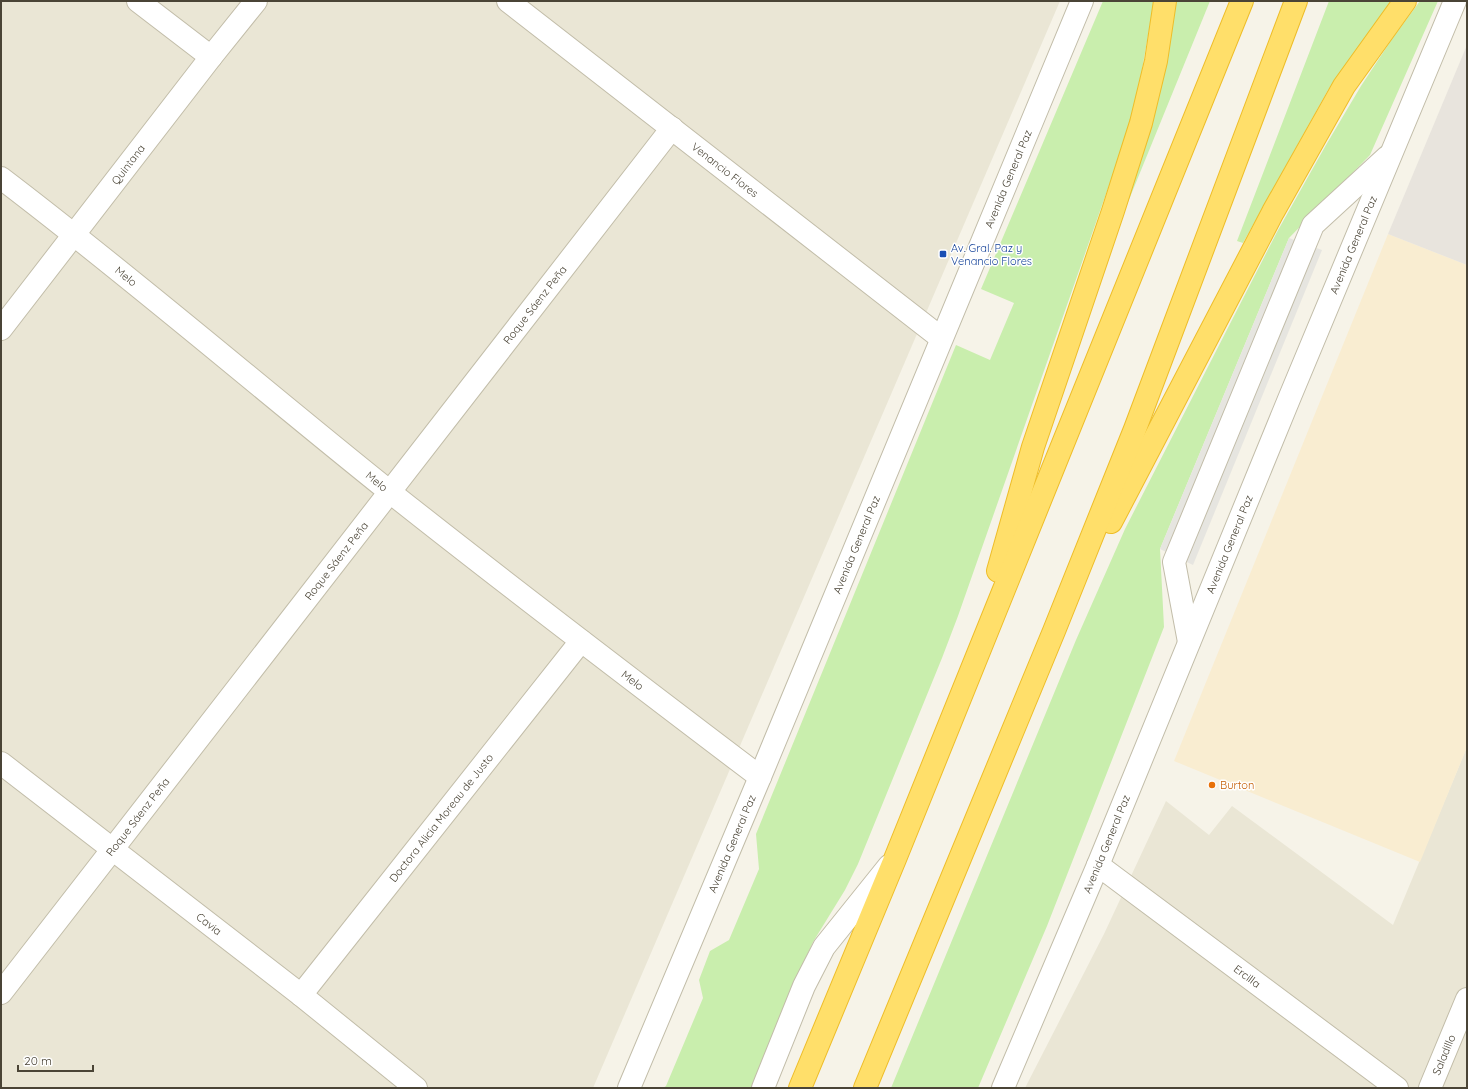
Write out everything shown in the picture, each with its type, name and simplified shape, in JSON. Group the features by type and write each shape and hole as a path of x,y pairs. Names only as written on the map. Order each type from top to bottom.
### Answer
{"highway":[{"path":"970,671 1033,447 1141,124 1156,61 1165,1"},
{"path":"800,1088 895,859 1242,1"},
{"path":"864,1088 1054,631 1135,429 1296,1"},
{"path":"1054,631 1280,199 1344,86 1405,1"}],"street":[{"path":"138,1 211,57"},
{"name":"Quintana","path":"1,329 256,1"},
{"name":"Venancio Flores","path":"508,1 942,338"},
{"name":"Avenida General Paz","path":"629,1088 760,777 1082,1"},
{"name":"Avenida General Paz","path":"1003,1088 1098,865 1283,413 1455,1"},
{"name":"Roque Sáenz Peña","path":"1,993 672,128"},
{"path":"1190,642 1174,562 1310,232 1313,225 1392,153"},
{"name":"Melo","path":"1,178 75,234 390,492 581,641 760,777"},
{"name":"Doctora Alicia Moreau de Justo","path":"301,995 581,641"},
{"name":"Cavia","path":"1,763 301,995 416,1088"},
{"path":"763,1088 804,986 824,947 895,859"},
{"name":"Ercilla","path":"1098,865 1397,1088"},
{"name":"Saladillo","path":"1430,1088 1467,999"}],"shaded area":[{"path":"1,1 1060,1 593,1088 1,1088"},
{"path":"1467,45 1467,265 1388,234"},
{"path":"1388,234 1467,265 1467,747 1420,862 1174,761"},
{"path":"1289,238 1322,250 1193,565 1160,549"},
{"path":"1467,747 1467,1088 1025,1088 1104,934 1166,801 1209,835 1232,806 1393,925"}],"green space":[{"path":"1103,1 1154,1 1142,70 1127,134 942,658 858,864 845,890 813,942 790,993 751,1088 663,1088 666,1086 703,998 699,980 710,951 729,940 759,869 756,834 956,345 990,360 1014,303 981,289"},
{"path":"1174,1 1210,1 1126,207 1161,75"},
{"path":"1329,1 1391,1 1328,90 1243,243 1237,241"},
{"path":"1420,1 1438,1 1370,155 1289,238 1160,549 1164,627 1047,926 978,1088 891,1088 1076,640 1125,529 1277,232 1361,86 1392,39"}],"place":[{"name":"Av. Gral. Paz y Venancio Flores","path":"943,254"},
{"name":"Burton","path":"1212,785"}]}
